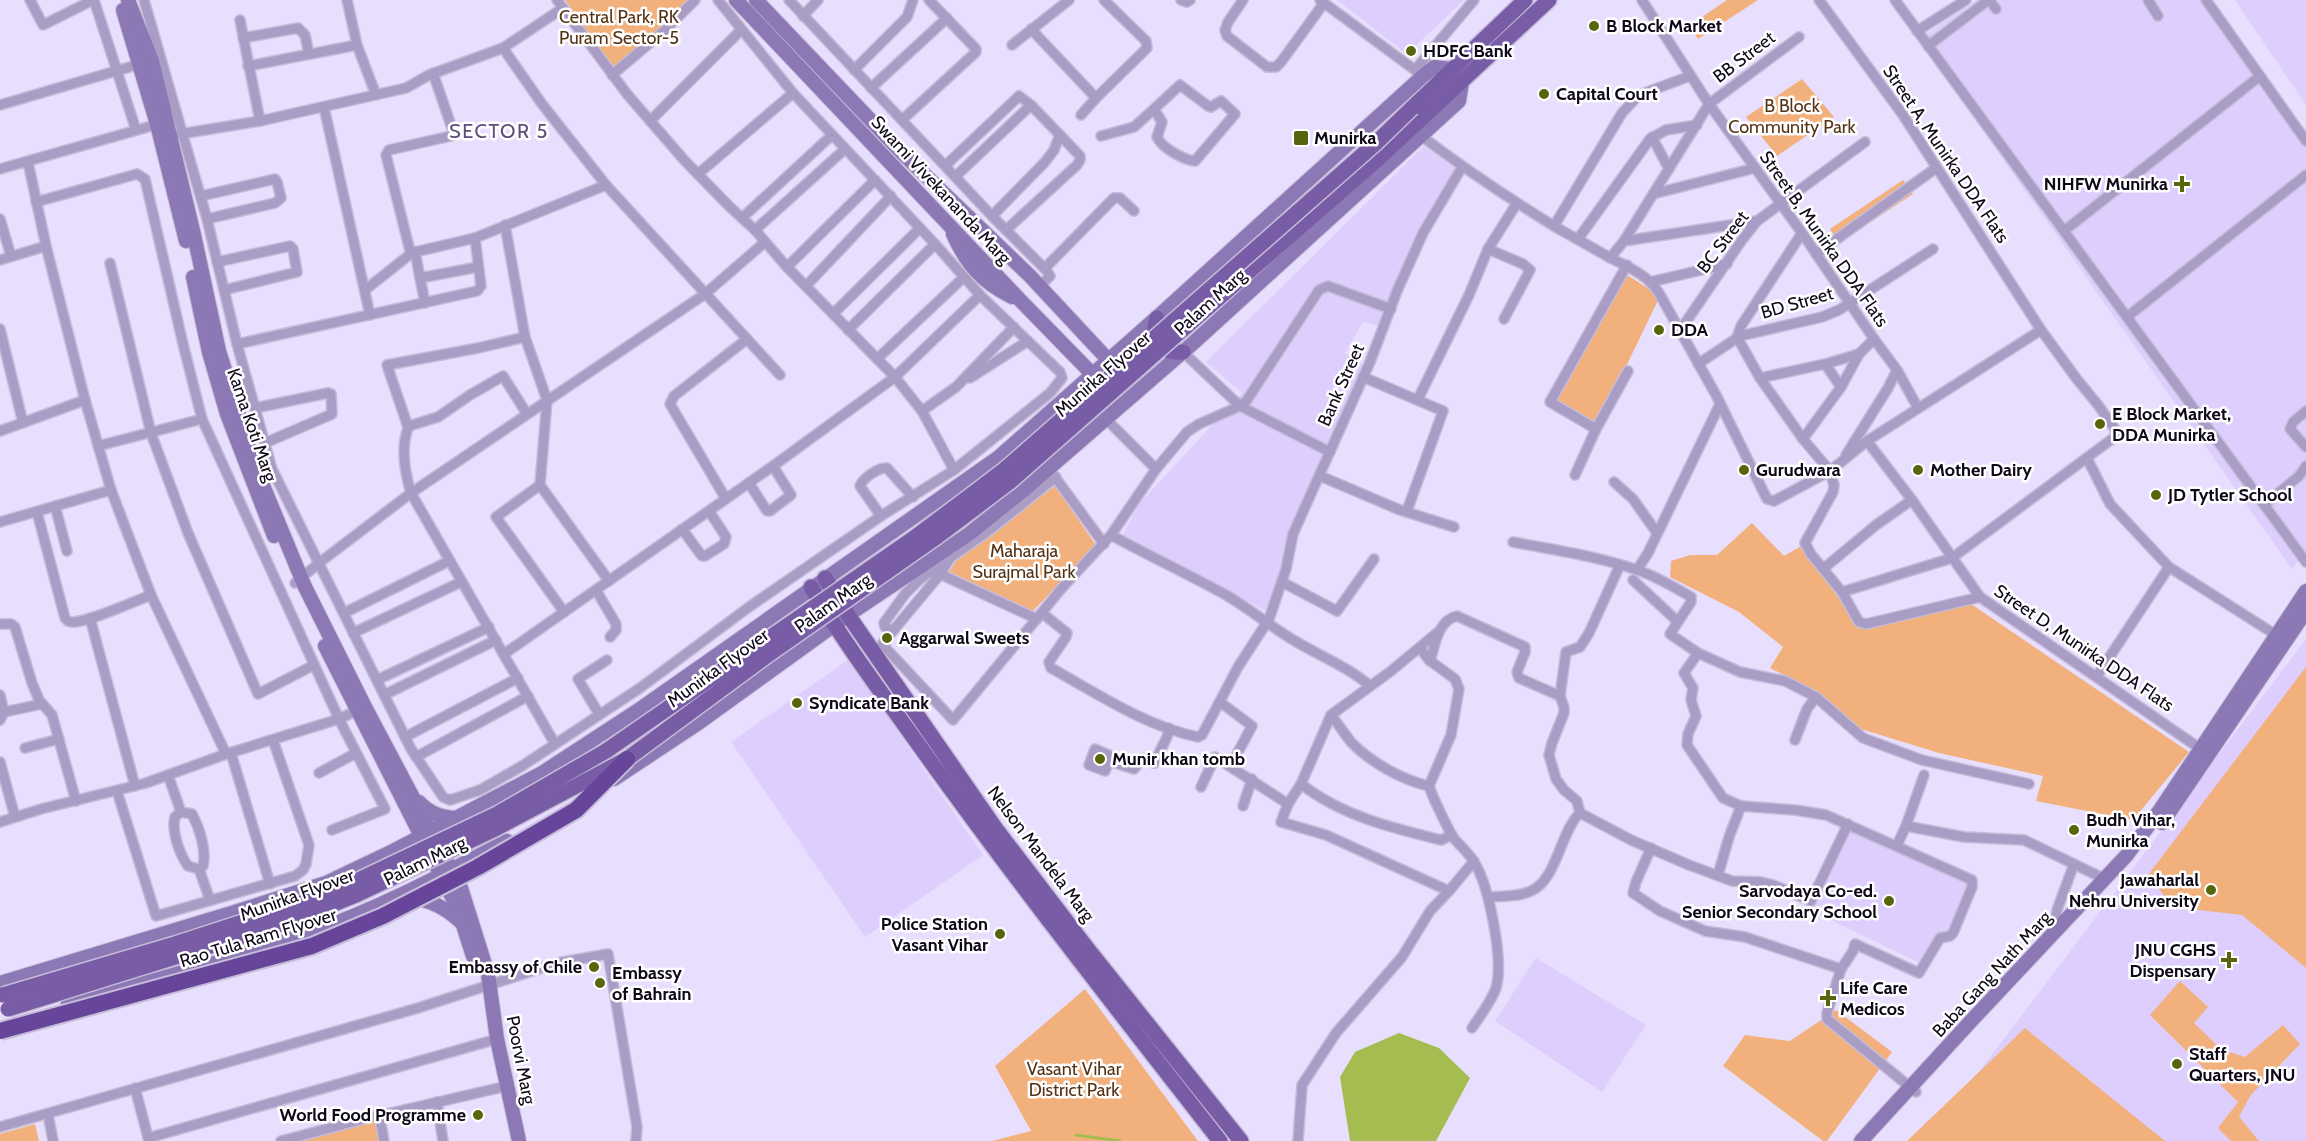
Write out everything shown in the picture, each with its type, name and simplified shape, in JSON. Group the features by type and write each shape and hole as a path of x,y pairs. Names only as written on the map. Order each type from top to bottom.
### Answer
{"highway":[{"name":"Rao Tula Ram Flyover","path":"0,1031 312,946 383,916 478,867 576,810 627,759"}],"main road":[{"name":"Kama Koti Marg","path":"119,0 140,64 170,129"},
{"name":"Kama Koti Marg","path":"128,0 152,61 170,129 185,236 209,352 227,414 261,505 411,819 425,835"},
{"name":"Swami Vivekananda Marg","path":"736,0 948,224 963,257 991,286 1020,300 1094,374"},
{"name":"Swami Vivekananda Marg","path":"756,0 901,152 1109,359 1136,392"},
{"path":"1451,69 1525,0"},
{"name":"Palam Marg","path":"0,1023 310,933 398,897 447,874 563,812 697,724 833,625 969,534 1052,473 1105,418 1183,352 1459,101 1462,82 1549,0"},
{"name":"Palam Marg","path":"2,999 235,912 326,883 400,848 552,766 640,709 999,457 1156,318 1419,73 1434,67 1451,69"},
{"name":"Munirka Flyover","path":"2,999 294,920 356,895 493,830 627,759 772,652 939,536 1011,481 1416,113 1451,69"},
{"name":"Munirka Flyover","path":"2,999 298,904 350,884 496,814 606,752 922,532 1004,470 1376,143 1462,82"},
{"path":"1156,318 1154,336 1158,344 1174,353 1183,352"},
{"path":"1094,374 1119,406"},
{"name":"Nelson Mandela Marg","path":"825,578 848,615 877,647 912,707 996,829 1087,948 1241,1141"},
{"name":"Nelson Mandela Marg","path":"811,587 833,625 986,838 1080,964 1220,1141"},
{"name":"Baba Gang Nath Marg","path":"1861,1141 2124,872 2183,794 2205,752 2276,635 2306,591"},
{"name":"Baba Gang Nath Marg","path":"2002,995 2106,879 2142,835 2205,752 2306,611"},
{"name":"Kama Koti Marg","path":"360,709 415,799 425,835"},
{"path":"415,799 427,811 439,816 457,818"},
{"path":"400,848 412,829 411,819"},
{"path":"425,835 447,874"},
{"path":"352,870 365,870 375,881 377,899 369,909"},
{"name":"Poorvi Marg","path":"447,874 480,976 488,985"},
{"name":"Poorvi Marg","path":"447,874 468,905 488,974 497,1039 519,1141"},
{"path":"398,897 429,901 442,907 462,922"},
{"name":"Baba Gang Nath Marg","path":"1871,1141 1913,1090"}],"street":[{"path":"30,0 43,25 94,0 136,130"},
{"path":"144,0 170,129 201,196 237,344 272,469 405,737 444,799 450,801 480,790 522,766 640,688 748,607 881,516 954,470 1050,393 1060,381 1062,373 980,296 891,196 793,93 718,0"},
{"path":"347,0 357,45 376,95"},
{"path":"612,75 664,31 695,0"},
{"path":"789,0 992,216 1045,268 1050,276 1039,287"},
{"path":"803,16 818,0"},
{"path":"854,70 907,17 913,0"},
{"path":"902,120 976,52 976,49 929,0"},
{"path":"1012,45 1070,0"},
{"path":"1081,115 1145,52 1147,44 1104,0"},
{"path":"1180,0 1187,2 1190,0"},
{"path":"1244,0 1228,22 1225,30 1227,36 1268,67 1276,67 1281,62 1322,1 1419,73 1474,0"},
{"name":"Street B, Munirka DDA Flats","path":"1642,0 1709,104 1897,370 1918,408"},
{"name":"Street A, Munirka DDA Flats","path":"1819,0 1903,116 2041,330 2116,432 2114,439 2088,458"},
{"path":"1917,31 1966,0"},
{"path":"2148,0 2158,16"},
{"path":"2206,0 2306,141"},
{"path":"1928,46 1987,1 1990,1 1996,9"},
{"path":"1900,2 1917,31 2306,562"},
{"path":"0,169 136,130 260,121 408,87 433,74 503,48 560,4 612,75 650,121 698,174 755,230 787,267 895,376 922,411 954,470"},
{"path":"872,88 947,18"},
{"path":"240,20 260,121"},
{"path":"243,38 298,28 305,35 309,54"},
{"path":"1031,29 1096,98"},
{"path":"650,121 741,30"},
{"name":"BB Street","path":"1709,104 1799,37"},
{"path":"248,66 357,45"},
{"path":"503,48 542,104 606,185 780,375"},
{"path":"0,105 140,64"},
{"path":"425,303 414,252 408,248 386,154 389,150 454,134 433,74"},
{"path":"1554,226 1622,113 1639,95 1690,76"},
{"path":"2064,231 2260,76"},
{"path":"1101,136 1134,128 1154,109 1180,85 1208,106 1211,107 1221,101 1235,114 1202,155 1192,161 1160,143 1157,134 1162,120 1154,109"},
{"path":"698,174 793,93"},
{"path":"946,165 1018,96 1031,105 1080,156 1079,162 1006,230"},
{"path":"1610,258 1709,104"},
{"path":"956,176 1031,105"},
{"path":"324,107 370,315"},
{"path":"1578,239 1652,137 1666,130 1697,125"},
{"path":"742,218 832,135"},
{"path":"992,216 1046,162 1060,135"},
{"path":"1420,135 1462,167 1517,203 1627,266 1650,282 1659,293 1720,404 1767,499 1774,501 1830,471 1867,441 2041,330"},
{"path":"1652,137 1669,169"},
{"name":"BC Street","path":"1679,332 1757,221 1865,142"},
{"path":"755,230 845,149"},
{"path":"28,162 46,246 85,400 111,490 152,595 228,754 270,884"},
{"name":"Bank Street","path":"1169,728 1185,735 1200,737 1242,659 1268,623 1282,582 1292,537 1363,377 1423,233 1462,167"},
{"path":"1653,194 1755,168"},
{"path":"1816,254 1936,168"},
{"path":"36,202 137,174 144,177 202,419 339,719 385,809 332,830"},
{"path":"2127,317 2306,175"},
{"path":"201,196 275,179 277,182 280,198 275,203 207,219"},
{"path":"787,267 875,180"},
{"path":"365,290 414,252 475,238 606,185"},
{"path":"806,286 891,196"},
{"path":"1045,268 1114,198 1120,198 1134,211"},
{"path":"1418,399 1488,249 1517,203"},
{"path":"0,219 11,256"},
{"path":"1623,240 1757,221"},
{"path":"505,225 525,337 547,400 540,485 609,581"},
{"path":"833,314 920,228"},
{"path":"1802,233 1741,326 1737,337 1760,378 1803,439 1830,471 1834,485 1833,492 1805,543 1842,592 1859,621 1866,624 1980,597"},
{"path":"237,344 479,290 481,286 475,238"},
{"path":"298,580 411,493 705,294 765,242"},
{"path":"848,330 935,244"},
{"path":"0,260 46,246"},
{"path":"217,262 290,246 293,249 297,272 224,290"},
{"path":"1488,249 1523,264 1530,270 1504,319"},
{"name":"BD Street","path":"1698,364 1737,337 1822,317 1849,304 1933,249"},
{"path":"110,263 151,433 188,532 258,694 314,665"},
{"path":"1650,282 1727,264"},
{"path":"1596,429 1550,402 1627,266"},
{"path":"420,278 478,267"},
{"path":"878,359 964,277"},
{"path":"950,558 940,574 877,647 954,720 1062,588 1112,535 1156,469 1191,429 1240,406 1258,386 1323,287 1334,288 1390,309"},
{"path":"504,654 773,466 895,376 980,296"},
{"path":"956,387 1014,327"},
{"path":"0,330 23,423"},
{"path":"525,337 387,365 408,427 405,458 411,493 555,744"},
{"path":"726,499 670,404 674,396 747,339"},
{"path":"1803,439 1841,387 1859,354 1874,339"},
{"path":"922,411 1028,341"},
{"path":"1183,352 1240,406 1330,452"},
{"path":"1760,378 1859,354"},
{"path":"1825,364 1841,387"},
{"path":"1843,460 1897,370"},
{"path":"1575,475 1596,429 1628,371"},
{"path":"408,427 438,417 503,376 527,414"},
{"path":"1363,377 1418,399 1443,412 1408,508 1405,510"},
{"path":"255,408 331,394 332,414 265,443"},
{"path":"0,431 85,400"},
{"path":"1637,570 1648,554 1720,404"},
{"path":"2306,411 2293,422 2290,429 2306,447"},
{"path":"1105,418 1156,469"},
{"path":"98,446 202,419"},
{"name":"Street D, Munirka DDA Flats","path":"1867,441 1912,500 1980,597 2205,752"},
{"path":"1842,592 1952,558 2088,458 2110,504 2169,567 2276,635"},
{"path":"2264,505 2293,482 2306,465"},
{"path":"749,483 767,511 770,511 791,495 773,466"},
{"path":"881,516 860,484 882,467 887,468 913,497"},
{"path":"892,630 885,627 884,623 905,594 919,580 950,558 1052,473 1104,544"},
{"path":"1320,476 1400,510 1454,527"},
{"path":"1614,482 1633,499 1657,533"},
{"path":"540,485 496,518 564,612"},
{"path":"0,522 111,490"},
{"path":"1823,569 1876,525 1912,500"},
{"path":"55,506 67,551"},
{"path":"682,530 702,556 724,544 726,537 709,511"},
{"path":"37,512 65,618 72,622 90,618 152,595"},
{"path":"1112,535 1157,561 1226,595 1292,640 1351,672 1370,686"},
{"path":"1513,542 1573,553 1620,565 1666,582 1691,597 1691,602 1670,632 1670,636 1698,653 1740,672 1785,681 1816,697 1863,738 1922,760 2029,784"},
{"path":"1282,582 1337,611 1374,559"},
{"path":"344,613 449,561"},
{"path":"1489,897 1527,893 1537,887 1547,875 1565,835 1580,813 1577,801 1559,783 1550,759 1552,743 1564,711 1560,696 1566,652 1580,647 1589,633 1620,565"},
{"path":"2097,676 2169,567"},
{"path":"940,574 1039,616 1066,631 1067,635 1049,662 1049,666 1113,703 1169,728 1154,763 1142,759 1134,769 1109,761"},
{"path":"1633,580 1677,621"},
{"path":"353,633 461,582"},
{"path":"596,590 616,624 616,630 610,637"},
{"path":"1449,891 1326,835 1281,822 1288,804 1301,784 1331,715 1420,648 1456,615 1525,647 1526,652 1517,672 1519,678 1560,696"},
{"path":"90,618 135,786"},
{"path":"0,624 11,624 15,627 32,683 42,704 52,715 76,801"},
{"path":"377,680 489,627"},
{"path":"1430,661 1438,632"},
{"path":"384,695 496,640"},
{"path":"1420,648 1430,661 1455,679 1459,689 1451,735 1429,786"},
{"path":"1698,653 1684,672 1694,688 1690,700 1696,714 1687,738 1687,745 1724,798 1741,806 1826,815 1972,880 1972,887 1953,933 1940,938 1919,973 1856,944 1841,969 1827,1018 1913,1090"},
{"path":"599,714 578,679 607,660"},
{"path":"405,737 518,678"},
{"path":"912,707 917,684"},
{"path":"0,695 2,716 42,704"},
{"path":"416,757 528,696"},
{"path":"1795,740 1807,709 1816,697"},
{"path":"1220,702 1252,726 1231,765"},
{"path":"0,822 135,786 339,719 360,709"},
{"path":"1331,715 1361,752 1396,773 1429,786 1452,835 1474,861 1489,897 1495,936 1496,985 1472,1028"},
{"path":"25,748 59,739"},
{"path":"117,791 156,916 270,884 296,875 303,870 309,855 309,845 273,740"},
{"path":"319,773 356,753"},
{"path":"1201,787 1215,757 1231,765 1288,804"},
{"path":"0,762 15,817"},
{"path":"168,775 181,812"},
{"path":"1897,845 1924,775"},
{"path":"1243,806 1252,779"},
{"path":"1301,784 1320,799 1364,818 1442,840 1452,835"},
{"path":"1718,875 1741,806"},
{"path":"181,812 192,814 195,821 205,857 203,866 199,868 188,866 183,860 174,828 175,817 181,812"},
{"path":"1580,813 1689,865 1732,880 1773,885 1811,902 1848,824"},
{"path":"1906,826 1964,837 2024,840 2106,879"},
{"path":"1651,848 1633,893 1660,911 1705,931 1744,937 1841,969"},
{"path":"1298,1141 1302,1085 1336,1033 1402,957 1430,911 1474,861"},
{"path":"2054,935 2057,910 2074,864"},
{"path":"199,868 210,900"},
{"path":"0,1127 406,1011 568,960 608,954 638,1127 636,1141"},
{"path":"135,1088 148,1139 497,1039"},
{"path":"281,1141 507,1086"},
{"path":"437,1102 443,1141"},
{"path":"48,1114 53,1141"},
{"path":"378,1116 384,1141"}],"shaded area":[{"path":"1337,0 1464,0 1407,54"},
{"path":"1977,0 2203,0 2218,25 2306,137 2306,550 2292,569 1918,39"},
{"path":"2235,0 2306,0 2306,105"},
{"path":"1424,146 1461,173 1431,217 1386,327 1363,322 1345,353 1369,369 1301,522 1289,575 1269,613 1123,535 1138,505 1242,393 1206,362"},
{"name":"Jawaharlal Nehru University","path":"2306,639 2306,1141 1927,1141"},
{"path":"848,660 983,855 865,937 731,742"},
{"name":"Sarvodaya Co-ed. Senior Secondary School","path":"1847,827 1971,884 1951,937 1944,934 1926,966 1810,910"},
{"path":"1536,958 1646,1025 1602,1092 1495,1021"},
{"path":"1399,1033 1439,1048 1470,1078 1436,1141 1350,1141 1340,1077 1355,1052"}],"green space":[{"name":"Central Park, RK Puram Sector-5","path":"565,0 694,0 614,69"},
{"path":"1727,0 1758,0 1698,39 1689,26"},
{"name":"B Block Community Park","path":"1802,79 1834,117 1777,156 1746,117"},
{"path":"1903,180 1913,194 1839,243 1830,229"},
{"path":"1624,273 1660,296 1596,429 1550,402"},
{"name":"Maharaja Surajmal Park","path":"1055,486 1096,545 1033,611 949,572 957,559"},
{"path":"1752,523 1784,556 1801,546 1861,629 1971,604 2189,752 2133,820 2036,801 2043,776 1939,753 1861,729 1820,693 1770,668 1783,647 1739,612 1670,577 1671,561 1690,555 1717,555"},
{"path":"2306,667 2306,968 2242,915 2173,907 2148,875"},
{"path":"2180,981 2208,1007 2194,1023 2222,1050 2245,1057 2283,1025 2300,1044 2250,1096 2239,1117 2259,1141 2231,1141 2218,1128 2238,1102 2150,1015"},
{"name":"Vasant Vihar District Park","path":"1085,989 1198,1141 992,1141 1031,1131 995,1066"},
{"path":"1836,1010 1892,1052 1827,1141 1823,1141 1723,1066 1745,1035 1790,1041"},
{"path":"2025,1028 2165,1141 1907,1141"},
{"path":"376,1118 380,1141 296,1141"},
{"path":"35,1124 39,1141 0,1141 0,1134"}],"waterway":[{"path":"1076,1135 1120,1141"}],"place":[{"name":"B Block Market","path":"1594,26"},
{"name":"HDFC Bank","path":"1411,51"},
{"name":"Capital Court","path":"1544,94"},
{"name":"Munirka","path":"1301,138"},
{"name":"NIHFW Munirka","path":"2182,184"},
{"name":"DDA","path":"1659,330"},
{"name":"E Block Market, DDA Munirka","path":"2100,424"},
{"name":"Gurudwara","path":"1744,470"},
{"name":"Mother Dairy","path":"1918,470"},
{"name":"JD Tytler School","path":"2156,495"},
{"name":"Aggarwal Sweets","path":"887,638"},
{"name":"Syndicate Bank","path":"797,703"},
{"name":"Munir khan tomb","path":"1100,759"},
{"name":"Budh Vihar, Munirka","path":"2074,830"},
{"name":"Jawaharlal Nehru University","path":"2211,890"},
{"name":"Sarvodaya Co-ed. Senior Secondary School","path":"1889,901"},
{"name":"Police Station Vasant Vihar","path":"1000,934"},
{"name":"JNU CGHS Dispensary","path":"2229,960"},
{"name":"Embassy of Chile","path":"594,967"},
{"name":"Embassy of Bahrain","path":"600,983"},
{"name":"Life Care Medicos","path":"1828,998"},
{"name":"Staff Quarters, JNU","path":"2177,1064"},
{"name":"World Food Programme","path":"478,1115"}],"district":[{"name":"SECTOR 5","path":"499,131"}]}
